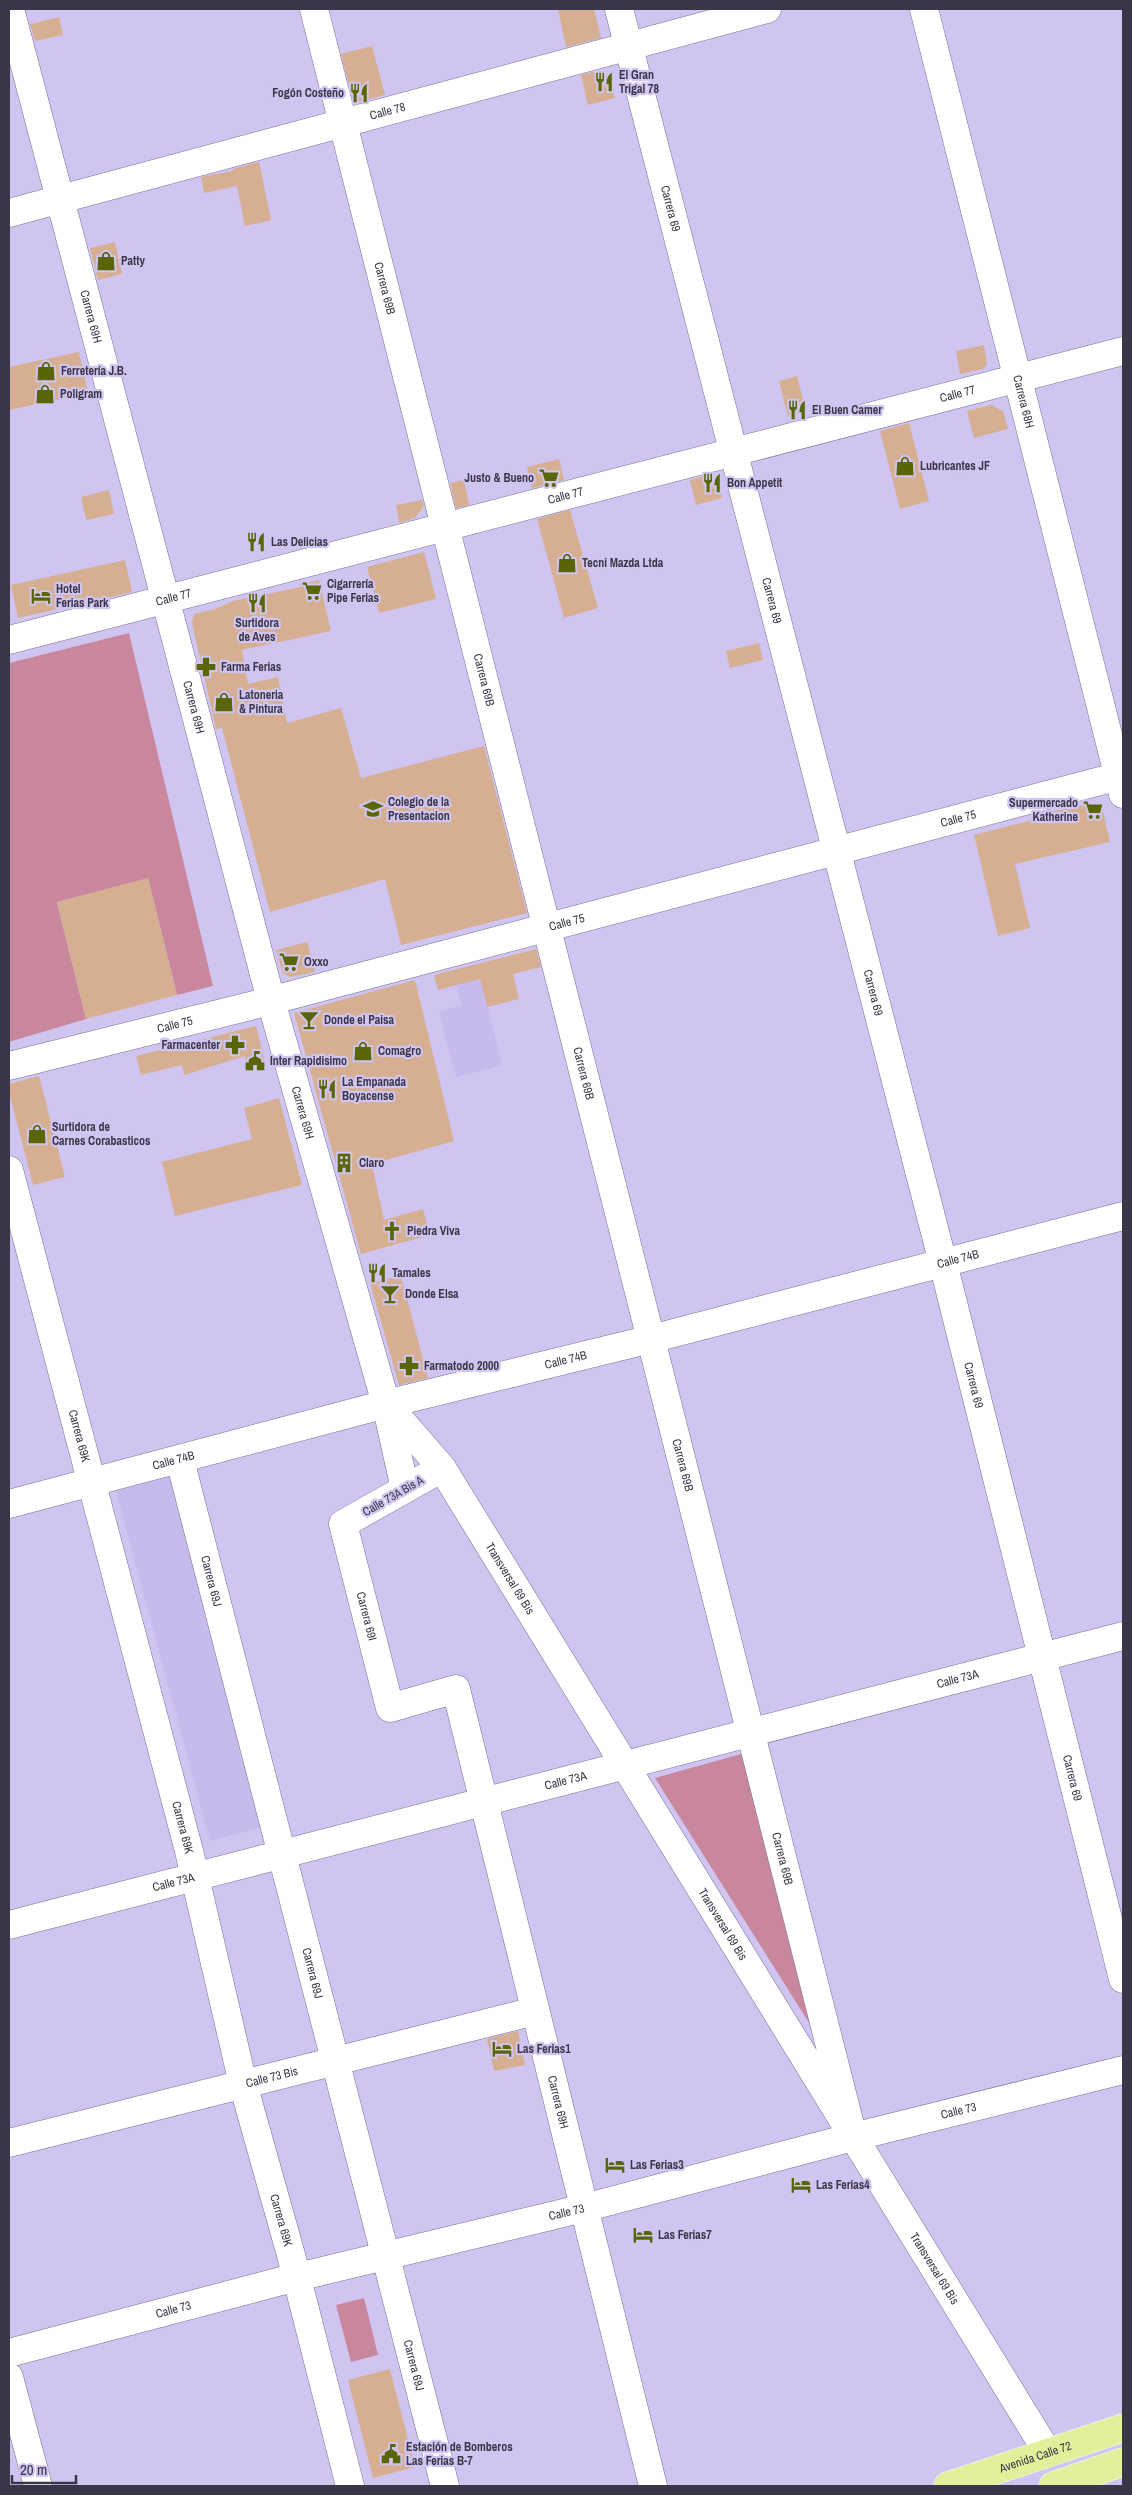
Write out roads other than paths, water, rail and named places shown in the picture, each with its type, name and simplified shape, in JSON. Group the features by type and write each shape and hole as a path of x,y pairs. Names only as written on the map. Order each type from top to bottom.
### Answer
{"main road":[{"name":"Avenida Calle 72","path":"948,2486 1123,2428"},
{"path":"1053,2486 1123,2462"}],"street":[{"name":"Carrera 69H","path":"10,9 271,1001 386,1404"},
{"name":"Carrera 69B","path":"314,9 853,2136"},
{"name":"Carrera 69","path":"619,9 943,1263 1123,1979"},
{"name":"Calle 78","path":"9,213 766,9"},
{"name":"Carrera 68H","path":"924,9 1122,781"},
{"name":"Calle 77","path":"9,640 1123,350"},
{"name":"Calle 75","path":"9,1066 271,1001 837,850 1122,781"},
{"name":"Carrera 69K","path":"9,1170 195,1875 243,2084 297,2278 350,2486"},
{"name":"Calle 74B","path":"9,1504 386,1404 651,1339 1123,1216"},
{"name":"Transversal 69 Bis","path":"386,1404 442,1468 1048,2453"},
{"path":"386,1404 405,1489"},
{"name":"Carrera 69J","path":"180,1460 445,2486"},
{"name":"Calle 73A Bis A","path":"343,1524 442,1468"},
{"name":"Carrera 69I","path":"343,1524 390,1708 456,1689"},
{"name":"Calle 73A","path":"9,1925 195,1875 1123,1636"},
{"name":"Carrera 69H","path":"456,1689 653,2486"},
{"name":"Calle 73 Bis","path":"9,2143 536,2010"},
{"name":"Calle 73","path":"9,2353 297,2278 584,2208 853,2136 1123,2070"},
{"path":"9,2377 38,2486"}],"place":[{"name":"El Gran Trigal 78","path":"604,82"},
{"name":"Fogón Costeño","path":"359,93"},
{"name":"Patty","path":"106,261"},
{"name":"Ferretería J.B.","path":"46,371"},
{"name":"Poligram","path":"45,394"},
{"name":"El Buen Camer","path":"797,410"},
{"name":"Lubricantes JF","path":"905,466"},
{"name":"Justo & Bueno","path":"549,478"},
{"name":"Bon Appetit","path":"712,483"},
{"name":"Las Delicias","path":"256,542"},
{"name":"Tecni Mazda Ltda","path":"567,563"},
{"name":"Cigarrería Pipe Ferias","path":"312,591"},
{"name":"Hotel Ferias Park","path":"41,596"},
{"name":"Surtidora de Aves","path":"257,603"},
{"name":"Farma Ferias","path":"206,667"},
{"name":"Latoneria & Pintura","path":"224,702"},
{"name":"Colegio de la Presentacion","path":"373,809"},
{"name":"Supermercado Katherine","path":"1093,810"},
{"name":"Oxxo","path":"289,962"},
{"name":"Donde el Paisa","path":"309,1020"},
{"name":"Farmacenter","path":"235,1045"},
{"name":"Comagro","path":"363,1051"},
{"name":"Inter Rapidisimo","path":"255,1061"},
{"name":"La Empanada Boyacense","path":"327,1089"},
{"name":"Surtidora de Carnes Corabasticos","path":"37,1134"},
{"name":"Claro","path":"344,1163"},
{"name":"Piedra Viva","path":"392,1231"},
{"name":"Tamales","path":"377,1273"},
{"name":"Donde Elsa","path":"390,1294"},
{"name":"Farmatodo 2000","path":"409,1366"},
{"name":"Las Ferias1","path":"502,2049"},
{"name":"Las Ferias3","path":"615,2165"},
{"name":"Las Ferias4","path":"801,2185"},
{"name":"Las Ferias7","path":"643,2235"},
{"name":"Estación de Bomberos Las Ferias B-7","path":"391,2454"}]}
